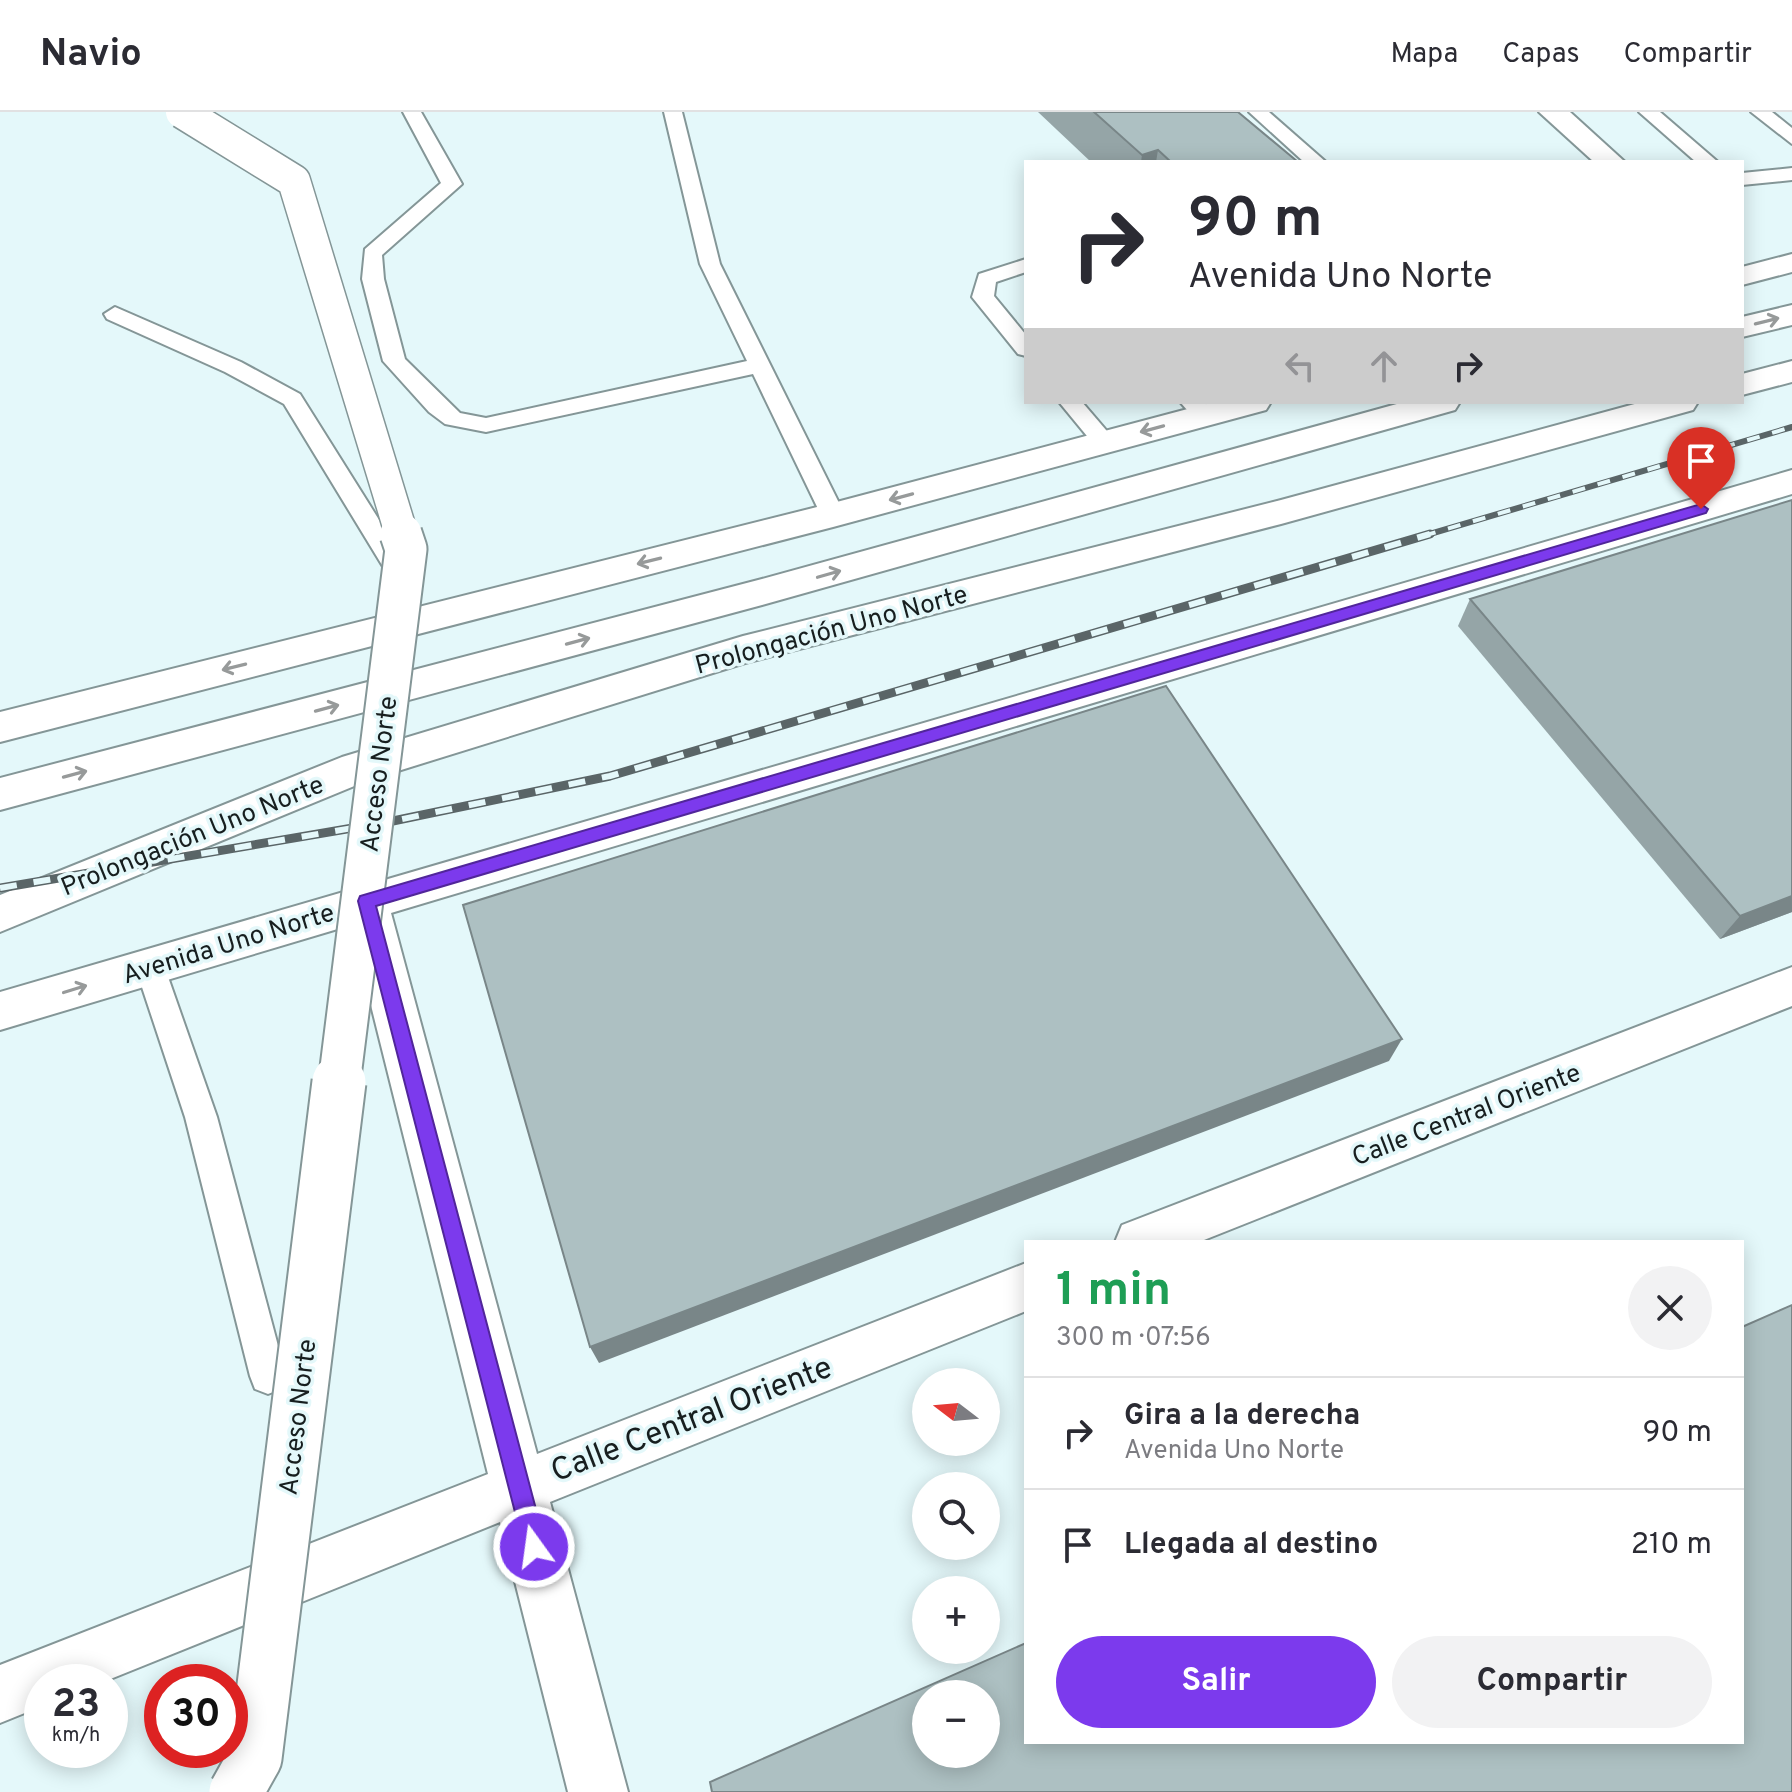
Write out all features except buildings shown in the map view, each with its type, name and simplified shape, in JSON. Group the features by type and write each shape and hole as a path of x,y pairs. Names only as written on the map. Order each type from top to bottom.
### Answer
{"street":[{"name":"Acceso Norte","path":"182,112 294,181 406,549 255,1758 236,1792"},
{"path":"1553,112 1609,160"},
{"path":"1744,275 1792,263"},
{"path":"1744,327 1792,315"},
{"path":"1744,384 1792,371"},
{"path":"0,727 833,515 1104,442 1198,409 1238,404"},
{"path":"0,794 762,592 1436,404"},
{"name":"Prolongación Uno Norte","path":"0,914 356,768 475,731 743,650 1281,512 1674,404"},
{"name":"Avenida Uno Norte","path":"0,1011 1792,482"},
{"path":"366,901 598,1792"},
{"name":"Calle Central Oriente","path":"1145,1240 1792,986"},
{"name":"Calle Central Oriente","path":"0,1694 1024,1288"}],"lane":[{"path":"412,112 452,184 372,253 373,279 394,361 437,407 453,419 486,425 761,365"},
{"path":"673,112 710,264 833,515"},
{"path":"1258,112 1314,160"},
{"path":"1648,112 1706,160"},
{"path":"1760,112 1792,138"},
{"path":"1744,179 1792,174"},
{"path":"1024,266 986,278 983,297 1024,347"},
{"path":"115,314 233,367 292,399 427,618"},
{"path":"1072,404 1104,442"},
{"path":"150,966 171,1018 208,1141 268,1376"}],"railway":[{"path":"1423,536 1792,427"},
{"path":"0,888 388,822 610,776 1430,534"}],"route":[{"path":"534,1547 366,901 1701,509"}]}
